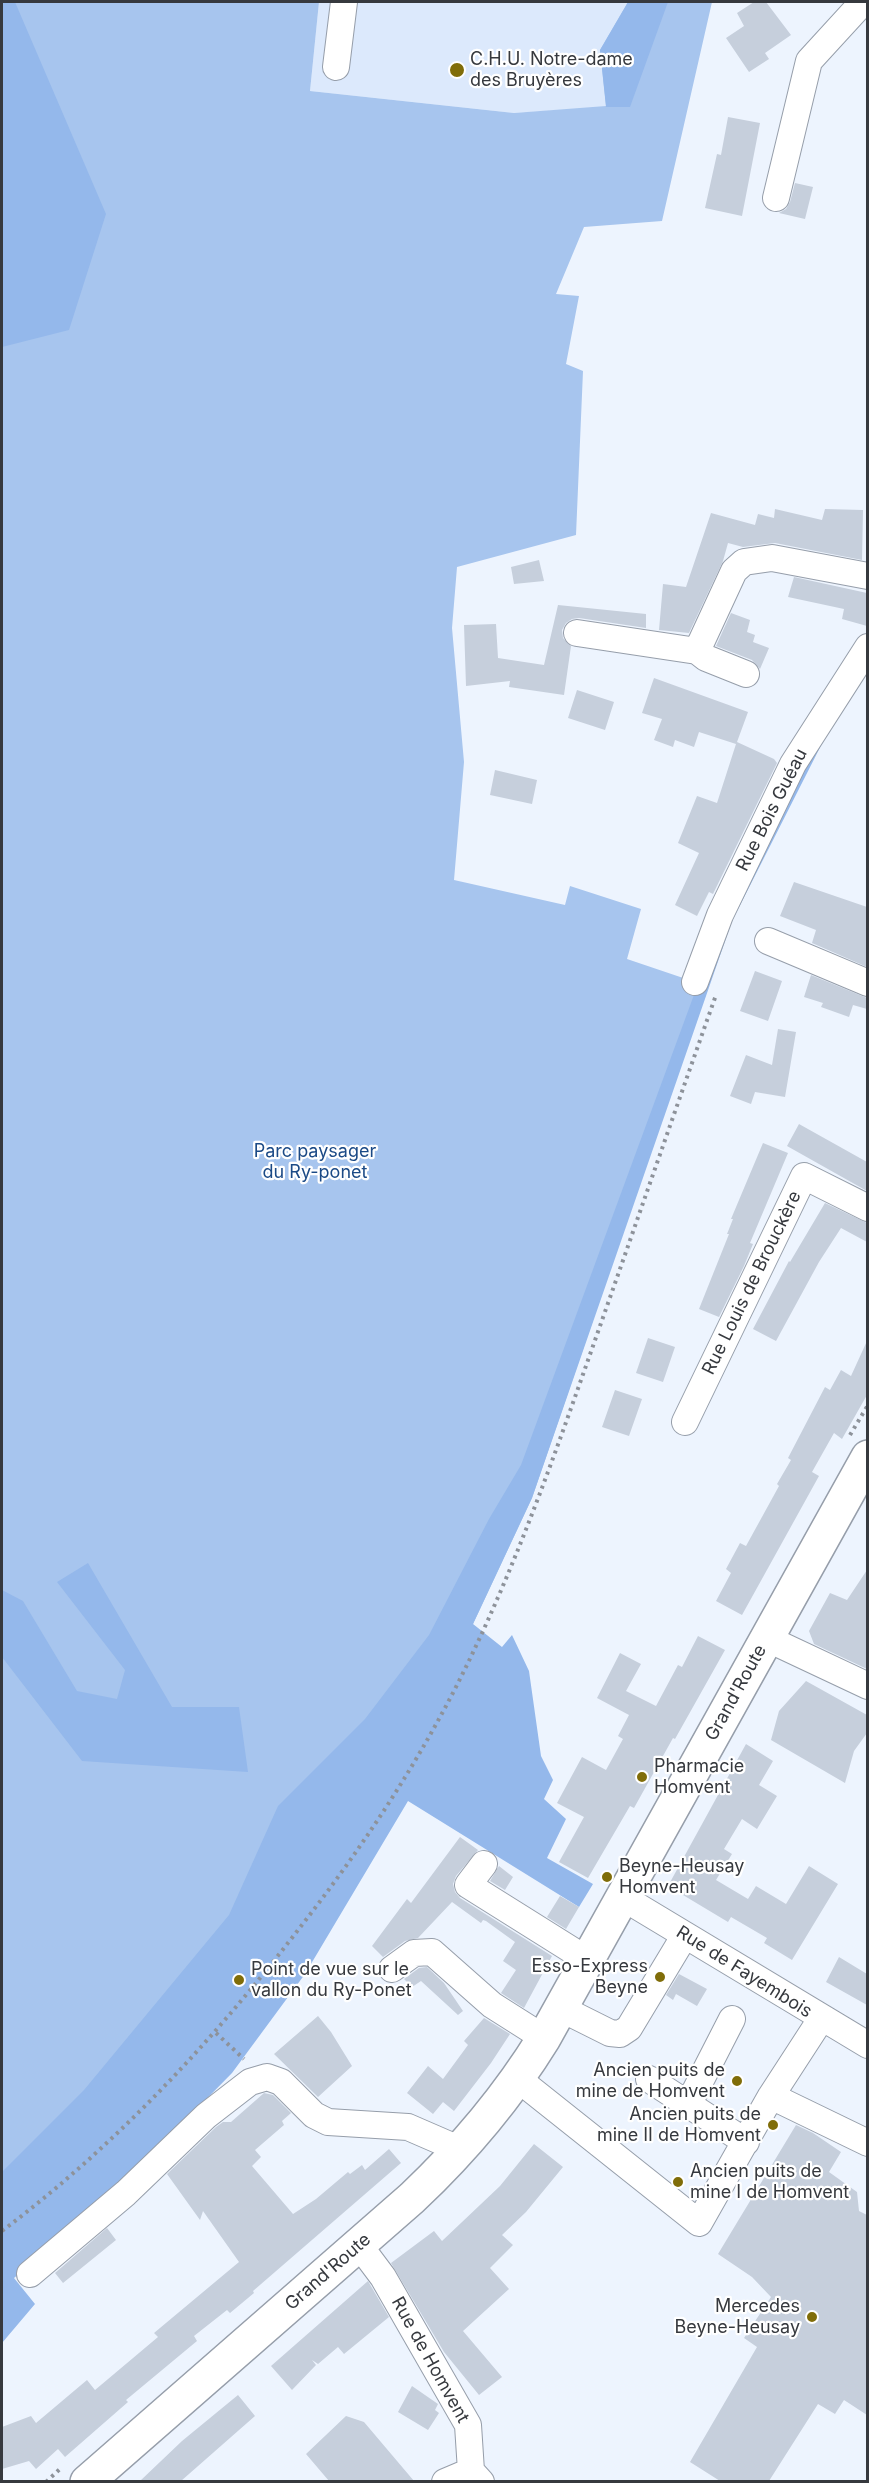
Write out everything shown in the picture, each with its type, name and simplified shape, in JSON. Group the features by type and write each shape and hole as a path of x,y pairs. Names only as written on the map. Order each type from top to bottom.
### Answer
{"main road":[{"name":"Grand'Route","path":"87,2481 412,2198 461,2150 518,2079 544,2038 867,1457"}],"street":[{"path":"336,67 344,2"},
{"path":"776,198 809,61 863,2"},
{"path":"697,651 734,571 744,562 772,558 867,576"},
{"path":"578,633 697,651 706,658 746,674"},
{"name":"Rue Bois Guéau","path":"707,985 720,915 793,764 867,647"},
{"path":"768,941 867,983"},
{"name":"Rue Louis de Brouckère","path":"685,1422 804,1176 867,1208"},
{"path":"766,1638 867,1686"},
{"path":"484,1864 468,1885 586,1959"},
{"name":"Rue de Fayembois","path":"622,1897 867,2045"},
{"path":"560,2008 610,2033 620,2034 629,2028 685,1935"},
{"path":"392,1970 414,1953 432,1952 492,2004 544,2038"},
{"path":"688,2105 732,2019"},
{"path":"518,2079 699,2223 771,2096 821,2019"},
{"path":"30,2274 126,2193 223,2102 249,2082 267,2077 281,2082 314,2115 328,2122 408,2127 461,2150"},
{"path":"649,2079 746,2142"},
{"path":"771,2096 867,2143"},
{"name":"Rue de Homvent","path":"359,2245 388,2285 468,2425 476,2476"},
{"path":"445,2481 476,2476"}],"path":[{"path":"2,2231 69,2176 132,2119 216,2033 336,1882 438,1721 475,1649 513,1564 549,1470 707,985"},
{"path":"216,2033 244,2058"}],"shaded area":[{"path":"2,2 15,2 106,214 69,330 2,347"},
{"name":"C.H.U. Notre-dame des Bruyères","path":"319,2 628,2 600,50 606,107 514,113 310,91"},
{"path":"628,2 668,2 630,107 606,107 600,50"},
{"path":"832,705 840,708 732,921 532,1498 473,1624 502,1647 512,1635 529,1671 541,1756 553,1780 544,1799 566,1819 547,1858 593,1884 579,1907 408,1801 305,1974 232,2073 120,2187 14,2278 35,2304 2,2343 2,2172 84,2090 229,1915 278,1806 365,1719 429,1635 489,1519 521,1465 723,916"},
{"path":"88,1563 172,1707 239,1707 248,1772 82,1761 2,1657 2,1590 23,1601 77,1691 117,1699 125,1670 57,1582"}],"green space":[{"name":"Parc paysager du Ry-ponet","path":"2,2 319,2 310,91 514,113 606,106 600,50 628,2 712,2 662,221 584,227 556,294 579,296 566,364 583,371 576,535 457,567 452,628 464,762 454,880 565,905 570,886 641,909 627,959 698,983 639,1186 532,1498 473,1624 2,2223"}],"building":[{"path":"754,2 766,2 791,35 765,53 769,59 749,72 726,38 744,26 737,13"},
{"path":"728,117 760,123 742,216 705,208 717,154 721,155"},
{"path":"795,183 813,187 805,219 779,213 786,209 790,202"},
{"path":"775,509 822,520 825,509 863,510 862,560 775,543 743,547 728,543 723,561 689,633 659,630 663,584 686,587 711,513 755,525 758,514 774,518"},
{"path":"539,560 544,581 514,584 511,567"},
{"path":"794,577 867,593 867,626 842,619 844,609 788,597"},
{"path":"558,605 646,614 646,628 579,618 566,623 562,630 563,638 571,646 564,695 509,687 510,681 466,686 464,625 496,624 498,658 544,665"},
{"path":"731,613 750,620 747,632 755,635 753,642 769,648 760,669 752,660 716,646"},
{"path":"654,678 748,712 737,742 774,759 777,763 713,894 709,892 697,916 675,905 699,853 678,843 697,796 717,803 736,744 699,732 694,747 675,740 673,747 654,740 662,719 642,713"},
{"path":"577,690 614,702 605,730 568,718"},
{"path":"495,770 537,780 532,804 490,795"},
{"path":"794,882 867,907 867,967 812,943 816,930 780,916"},
{"path":"755,971 782,981 768,1021 740,1011"},
{"path":"811,975 867,998 867,1009 853,1005 849,1017 821,1007 823,1003 804,997"},
{"path":"778,1029 796,1032 785,1097 755,1092 751,1104 730,1096 746,1055 772,1065"},
{"path":"799,1124 867,1162 867,1191 787,1146"},
{"path":"763,1143 788,1153 750,1243 753,1244 744,1266 719,1317 699,1309 729,1234 727,1234 733,1219 731,1219"},
{"path":"825,1203 867,1223 867,1242 841,1228 819,1262 776,1341 753,1329 789,1261"},
{"path":"648,1338 675,1347 663,1382 636,1373"},
{"path":"867,1341 867,1395 842,1439 834,1433 812,1472 819,1476 742,1615 716,1601 731,1573 726,1569 740,1543 746,1546 779,1486 777,1484 791,1460 788,1458 825,1387 830,1390 841,1370 851,1376"},
{"path":"615,1390 642,1399 629,1436 602,1427"},
{"path":"867,1570 867,1669 814,1644 809,1631 830,1593 847,1600"},
{"path":"698,1636 725,1650 634,1808 630,1806 588,1878 559,1862 584,1817 557,1803 582,1757 606,1770 623,1739 618,1736 629,1715 597,1698 620,1653 641,1664 626,1691 656,1706 678,1665 682,1667"},
{"path":"806,1681 867,1715 867,1733 854,1751 845,1783 771,1740 779,1711"},
{"path":"746,1744 773,1761 759,1785 777,1796 757,1829 742,1819 724,1849 732,1854 716,1880 748,1899 756,1886 786,1904 809,1866 838,1884 792,1960 764,1943 767,1938 731,1917 728,1922 668,1886"},
{"path":"460,1837 478,1850 456,1876 453,1884 455,1892 460,1898 552,1956 524,2008 501,1993 516,1970 503,1961 515,1942 486,1921 483,1920 481,1923 452,1902 418,1938 405,1941 383,1957 372,1946 407,1899 411,1903"},
{"path":"499,1866 513,1877 505,1890 490,1881"},
{"path":"560,1896 579,1907 566,1929 547,1917"},
{"path":"839,1957 867,1974 867,2005 826,1982"},
{"path":"427,1967 444,1983 463,2011 458,2015 421,1981 412,1987 404,1979 419,1968"},
{"path":"679,1974 707,1989 697,2006 676,1994 673,2000 666,1995"},
{"path":"318,2016 352,2066 318,2097 274,2054"},
{"path":"484,2018 510,2034 454,2111 443,2102 433,2114 407,2093 428,2066 443,2079 468,2045 464,2041"},
{"path":"264,2093 273,2095 291,2113 282,2121 284,2125 255,2150 261,2157 252,2166 293,2214 316,2199 348,2172 350,2174 362,2165 365,2170 389,2149 401,2163 253,2291 254,2293 230,2313 227,2310 194,2336 197,2341 126,2400 128,2402 65,2457 58,2449 36,2469 29,2461 2,2469 2,2427 31,2416 36,2423 87,2380 95,2390 158,2337 154,2333 239,2262 203,2211 200,2220 167,2174 216,2127 223,2122 231,2122"},
{"name":"Mercedes Beyne-Heusay","path":"796,2125 813,2133 841,2152 829,2172 857,2192 859,2211 867,2215 867,2415 844,2400 835,2414 818,2404 769,2481 720,2481 690,2462 757,2347 744,2338 771,2297 752,2277 718,2254"},
{"path":"534,2144 563,2167 526,2212 502,2235 513,2245 490,2268 509,2289 463,2331 502,2377 479,2395 444,2352 391,2263 434,2231 442,2241 500,2186"},
{"path":"107,2228 116,2240 63,2283 55,2273"},
{"path":"368,2281 389,2317 344,2354 338,2347 318,2364 312,2360 316,2365 292,2390 271,2366"},
{"path":"412,2386 438,2404 435,2410 439,2413 428,2430 398,2412"},
{"path":"238,2395 255,2416 181,2481 140,2481 182,2441"},
{"path":"346,2416 364,2422 414,2481 329,2481 306,2454"}],"place":[{"name":"C.H.U. Notre-dame des Bruyères","path":"457,70"},
{"name":"Pharmacie Homvent","path":"642,1777"},
{"name":"Beyne-Heusay Homvent","path":"607,1877"},
{"name":"Esso-Express Beyne","path":"660,1977"},
{"name":"Point de vue sur le vallon du Ry-Ponet","path":"239,1980"},
{"name":"Ancien puits de mine de Homvent","path":"737,2081"},
{"name":"Ancien puits de mine II de Homvent","path":"773,2125"},
{"name":"Ancien puits de mine I de Homvent","path":"678,2182"},
{"name":"Mercedes Beyne-Heusay","path":"812,2317"}]}
